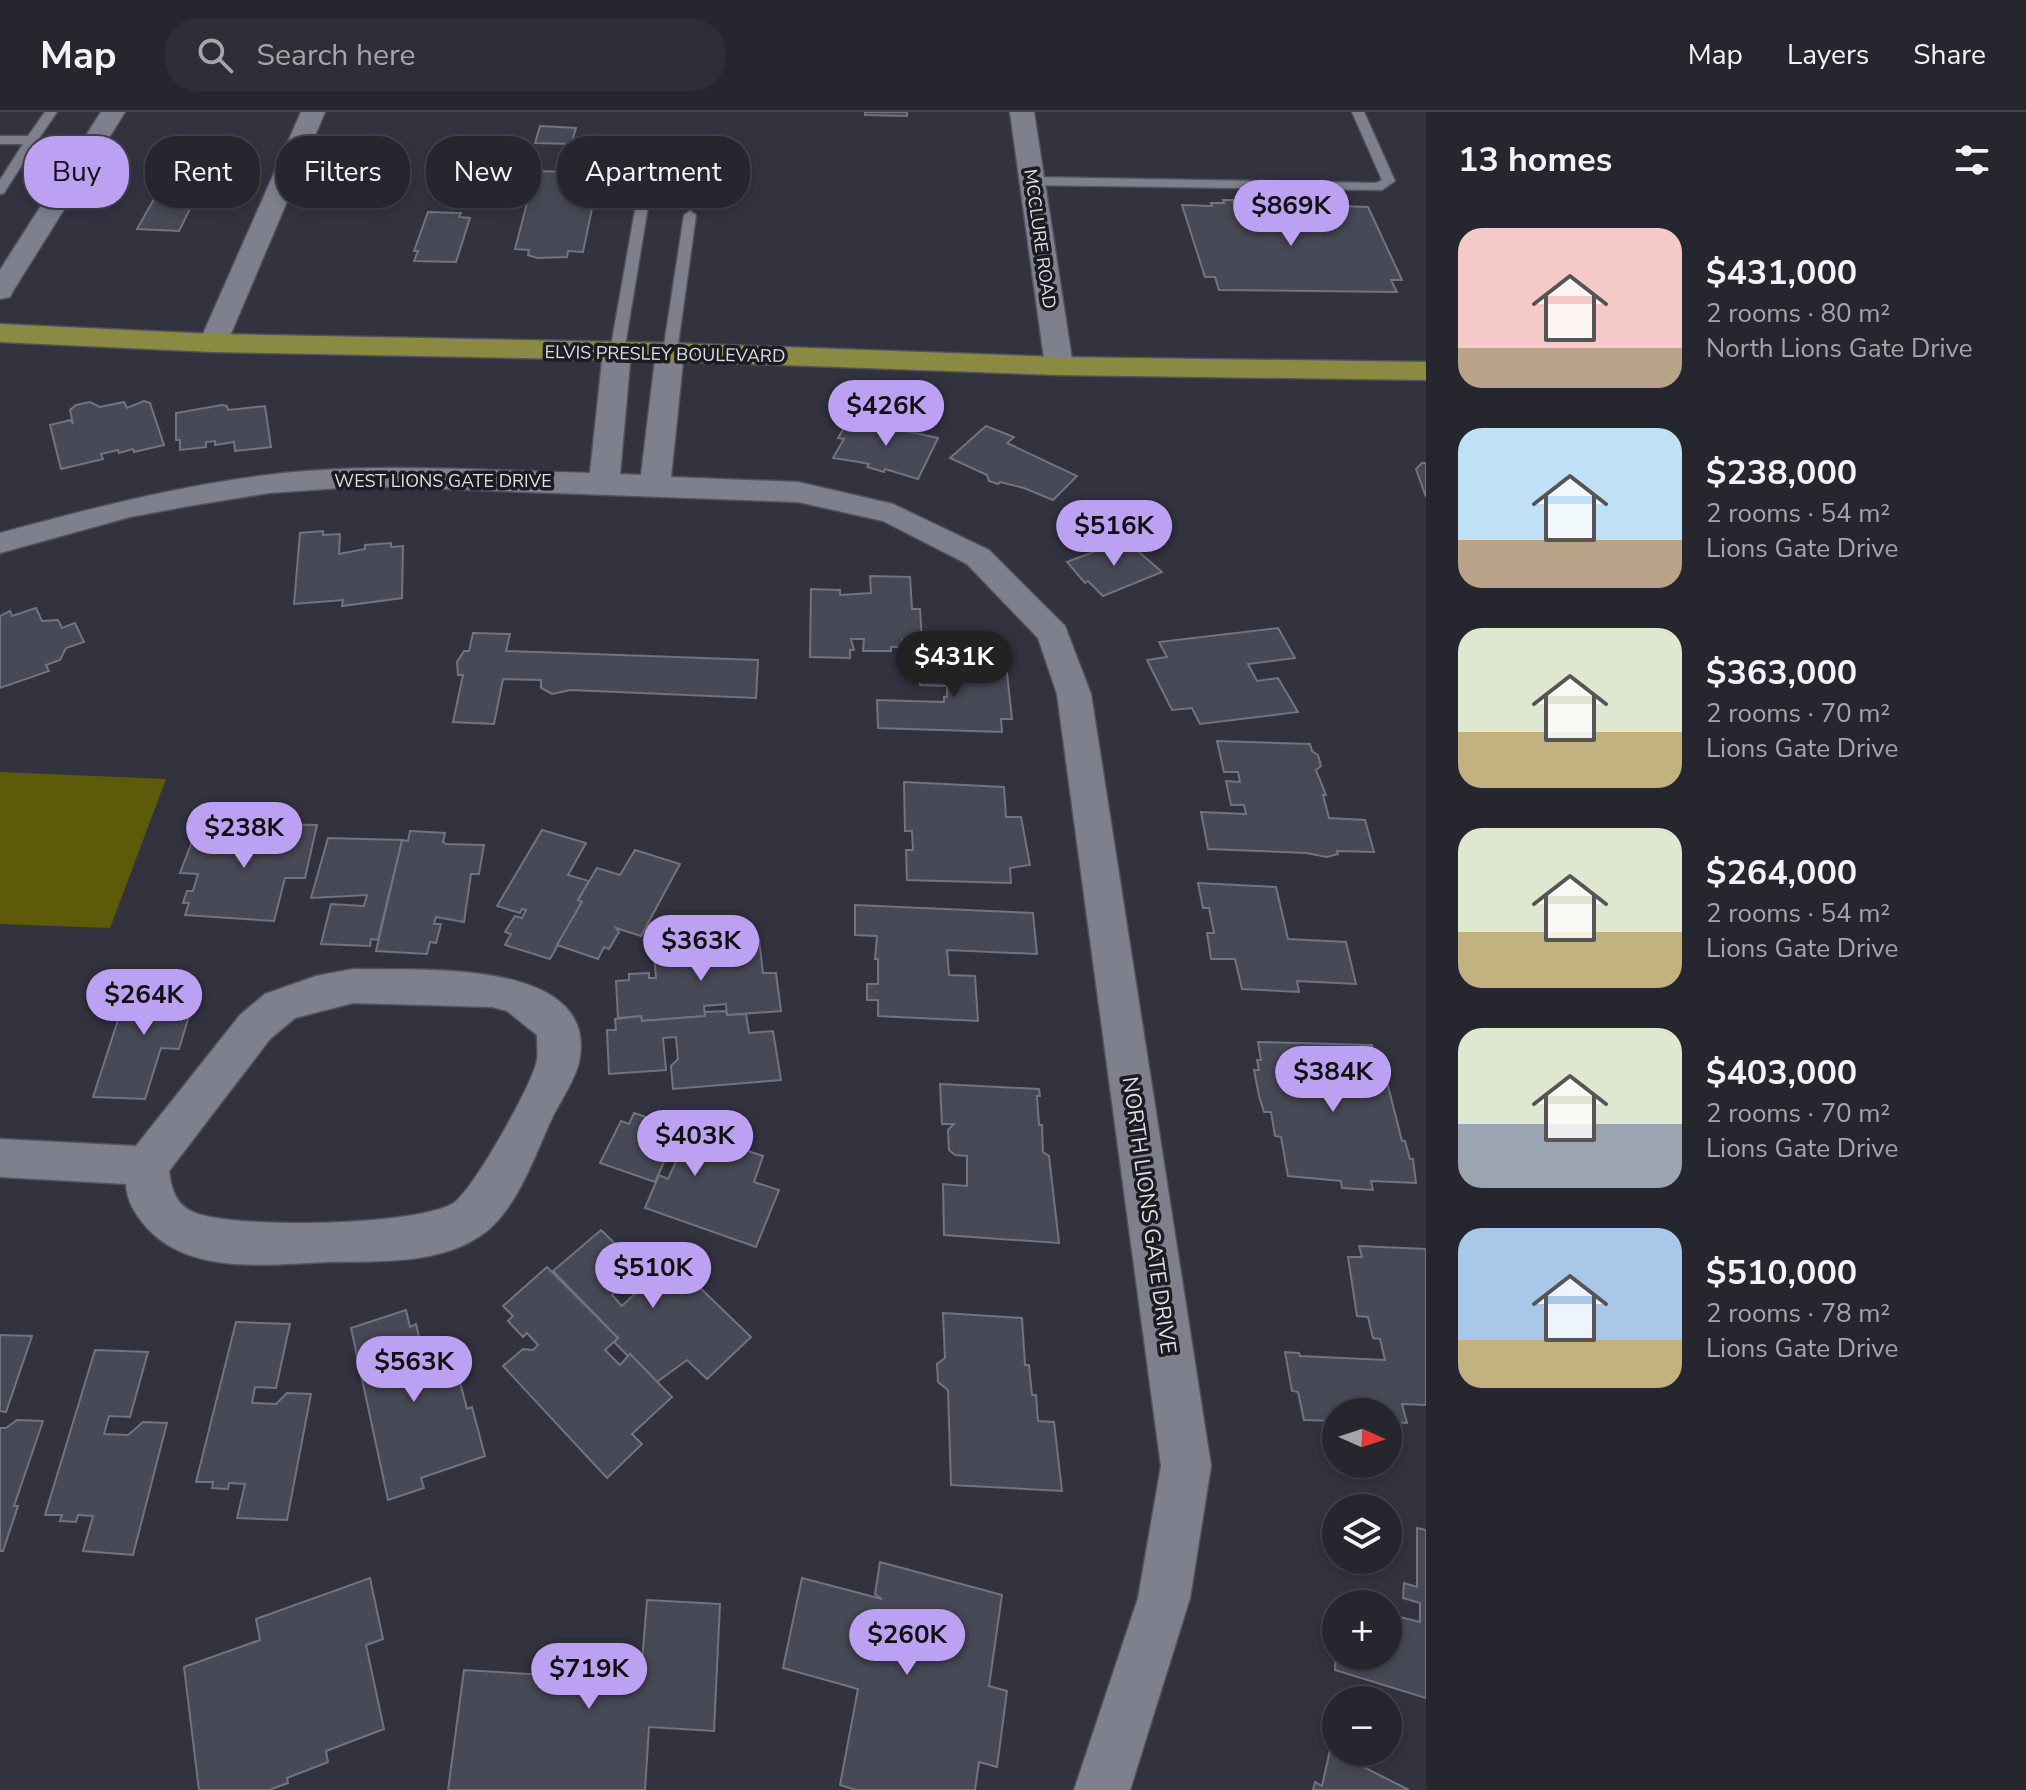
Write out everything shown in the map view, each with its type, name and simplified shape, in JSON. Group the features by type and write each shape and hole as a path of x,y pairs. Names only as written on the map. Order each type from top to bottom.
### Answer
{"main road":[{"name":"ELVIS PRESLEY BOULEVARD","path":"0,333 213,343 670,352 1059,366 1426,371"}],"street":[{"path":"98,136 113,112"},
{"path":"213,343 313,112"},
{"name":"MCCLURE ROAD","path":"1022,112 1059,366"},
{"path":"0,291 52,208"},
{"path":"604,483 617,352"},
{"path":"655,485 670,352"},
{"name":"WEST LIONS GATE DRIVE","path":"0,543 127,508 269,484 369,477 798,492 893,514 978,557 1053,634"},
{"name":"NORTH LIONS GATE DRIVE","path":"1053,634 1074,694 1186,1466 1164,1598 1102,1790"},
{"path":"353,986 492,990 519,997 546,1016 558,1031 558,1062 499,1183 471,1216 442,1232 402,1239 354,1241 243,1244 206,1240 171,1224 149,1196 147,1166 255,1027 280,1006 316,993 353,986"},
{"path":"0,1158 147,1166"}],"lane":[{"path":"35,136 51,112"},
{"path":"1032,181 1378,187 1389,181 1358,112"},
{"path":"0,140 24,140"},
{"path":"0,190 6,172 23,153"},
{"path":"617,352 642,208"},
{"path":"670,352 690,215"}],"shaded area":[{"path":"0,772 166,779 110,928 0,924"}],"building":[{"path":"865,112 907,112 907,116 865,115"},
{"path":"540,126 576,128 574,136 557,136 557,144 541,143 541,136 537,136"},
{"path":"541,171 557,172 557,208 592,208 583,252 568,251 567,257 537,258 528,255 529,250 515,249 526,208 541,208"},
{"path":"1223,200 1233,200 1234,203 1252,200 1253,203 1368,207 1402,280 1391,280 1397,292 1219,290 1215,277 1205,277 1182,205 1212,206 1211,203 1224,203"},
{"path":"149,208 190,208 179,231 137,229"},
{"path":"428,212 461,213 459,217 470,218 456,262 414,261 418,251 414,251"},
{"path":"144,401 150,403 164,445 134,452 133,449 119,453 118,450 101,454 103,459 61,469 50,425 71,420 73,424 70,410 76,405 90,402 100,407 124,402 127,408"},
{"path":"227,406 228,410 265,406 271,447 235,451 234,442 215,445 215,441 206,442 206,447 180,450 180,440 176,440 176,413"},
{"path":"855,420 938,438 918,479 867,467 869,464 833,458 844,439 838,438 844,428 850,429"},
{"path":"986,426 1014,437 1007,443 1077,476 1053,500 1024,488 989,481 987,475 950,458"},
{"path":"1426,463 1426,497 1416,469"},
{"path":"323,531 323,535 340,534 339,554 365,549 365,545 391,543 391,547 403,546 402,598 342,606 343,600 294,604 300,533"},
{"path":"1125,540 1162,572 1103,596 1088,581 1085,583 1067,562"},
{"path":"870,576 910,577 912,609 920,609 922,641 902,640 902,647 891,647 891,651 863,651 864,639 851,639 854,650 850,650 850,658 810,657 811,589 840,590 840,595 871,593"},
{"path":"36,608 42,621 58,620 62,628 75,623 84,642 66,648 60,660 46,665 49,671 0,688 0,616 10,611 12,616"},
{"path":"1278,628 1295,658 1248,664 1257,681 1278,678 1298,712 1200,724 1192,708 1172,710 1147,660 1167,657 1159,642"},
{"path":"473,633 510,634 506,651 758,660 756,698 571,690 552,694 541,688 541,680 503,679 494,724 453,722 463,675 458,675 457,662 464,651 469,651"},
{"path":"919,657 996,660 997,673 1007,673 1012,719 1001,719 1002,732 878,728 877,700 944,702 944,697 947,697 947,686 920,685"},
{"path":"1217,741 1310,744 1321,766 1316,770 1326,795 1323,795 1329,818 1365,820 1374,852 1337,851 1338,854 1327,857 1306,853 1208,849 1201,812 1246,814 1244,805 1231,805 1226,781 1240,782 1238,772 1224,772"},
{"path":"904,782 1004,787 1006,817 1021,817 1030,865 1010,868 1011,883 907,880 906,850 913,850 912,831 905,831"},
{"path":"200,821 245,822 237,847 263,848 271,824 317,825 305,878 285,878 274,921 185,915 189,903 183,903 187,891 193,891 198,874 180,873"},
{"path":"542,830 586,843 568,875 589,881 578,900 582,902 550,959 505,945 511,934 505,932 515,916 522,918 526,910 522,909 520,913 497,906"},
{"path":"410,831 445,833 443,842 446,844 484,845 479,874 471,874 464,922 436,917 434,924 441,924 436,943 430,942 427,954 376,951 402,840 408,841"},
{"path":"328,838 402,840 378,940 371,939 370,946 321,944 331,904 364,906 367,895 311,898"},
{"path":"635,850 680,864 641,936 616,928 619,932 609,949 604,947 598,959 557,945 597,868 620,875"},
{"path":"1198,883 1276,887 1288,939 1346,942 1356,984 1297,981 1299,992 1242,989 1235,959 1211,959 1207,933 1214,933 1209,908 1203,908"},
{"path":"855,905 1033,913 1037,954 947,950 949,975 975,976 978,1021 878,1016 878,1000 867,1000 867,984 878,984 878,959 875,959 877,936 855,935"},
{"path":"759,939 763,973 776,973 781,1011 727,1015 726,1004 704,1006 705,1016 642,1021 641,1016 618,1018 616,981 629,980 629,974 649,973 649,978 656,978 654,954 690,951 689,944"},
{"path":"130,983 198,986 179,1049 161,1048 145,1099 93,1097"},
{"path":"726,1011 727,1015 746,1014 749,1033 773,1031 781,1080 673,1089 671,1066 678,1059 676,1037 663,1038 666,1070 609,1074 607,1030 616,1030 615,1019 641,1016 642,1021 705,1016 705,1012"},
{"path":"1258,1042 1372,1045 1380,1077 1386,1078 1402,1141 1405,1141 1410,1159 1413,1159 1416,1183 1371,1181 1373,1190 1342,1188 1341,1181 1288,1176 1281,1137 1275,1136 1271,1112 1264,1112 1259,1096 1254,1070 1259,1070 1257,1060 1261,1060"},
{"path":"940,1084 1039,1089 1039,1125 1042,1125 1043,1152 1049,1156 1059,1243 944,1235 943,1184 967,1186 967,1156 955,1155 949,1150 948,1130 954,1124 942,1124"},
{"path":"634,1113 763,1156 754,1182 779,1190 756,1247 645,1208 659,1175 668,1179 679,1155 669,1151 655,1182 600,1163 621,1121 629,1124"},
{"path":"601,1230 641,1269 612,1295 622,1306 644,1285 645,1273 666,1255 751,1337 707,1379 687,1360 657,1382 614,1342 618,1338 553,1271"},
{"path":"1359,1246 1426,1249 1426,1405 1402,1404 1402,1398 1322,1398 1322,1421 1304,1420 1298,1392 1292,1391 1285,1352 1299,1353 1300,1356 1385,1360 1380,1339 1373,1338 1368,1317 1357,1316 1348,1257 1362,1257"},
{"path":"547,1267 618,1338 605,1350 620,1365 630,1354 672,1397 632,1434 642,1444 607,1478 503,1366 523,1349 533,1350 538,1345 527,1333 523,1337 508,1321 513,1316 503,1306"},
{"path":"406,1310 410,1327 416,1324 421,1345 415,1347 417,1350 449,1340 467,1409 472,1407 485,1456 421,1478 424,1488 388,1500 351,1328"},
{"path":"943,1313 1022,1318 1025,1365 1029,1365 1032,1395 1036,1395 1038,1421 1054,1422 1062,1491 951,1485 948,1390 938,1382 937,1364 945,1358"},
{"path":"236,1322 290,1324 276,1388 255,1387 252,1403 276,1404 287,1393 311,1394 287,1520 237,1518 245,1484 229,1483 228,1489 212,1488 213,1482 196,1482"},
{"path":"0,1335 32,1336 6,1412 0,1411"},
{"path":"95,1350 148,1352 130,1417 109,1416 104,1434 128,1435 143,1422 167,1423 133,1555 83,1551 93,1516 78,1515 76,1522 60,1521 62,1515 45,1515"},
{"path":"1402,1404 1407,1423 1402,1423"},
{"path":"17,1420 43,1421 14,1506 18,1506 3,1551 0,1551 0,1428 6,1428"},
{"path":"1417,1528 1426,1530 1426,1698 1402,1691 1402,1686 1387,1686 1335,1670 1402,1670 1402,1618 1420,1622 1420,1603 1403,1598 1404,1583 1417,1587"},
{"path":"880,1562 1002,1595 989,1686 1007,1691 997,1767 979,1762 975,1790 856,1790 840,1785 858,1689 783,1668 802,1578 882,1599 875,1594"},
{"path":"370,1578 383,1639 366,1645 384,1729 326,1751 328,1762 287,1778 288,1783 269,1790 199,1790 184,1667 260,1640 256,1619"},
{"path":"647,1600 720,1604 714,1731 649,1727 645,1790 448,1790 464,1670 545,1675 547,1657 642,1662"},
{"path":"1326,1766 1362,1766 1409,1790 1313,1790 1315,1782 1322,1786"}]}
